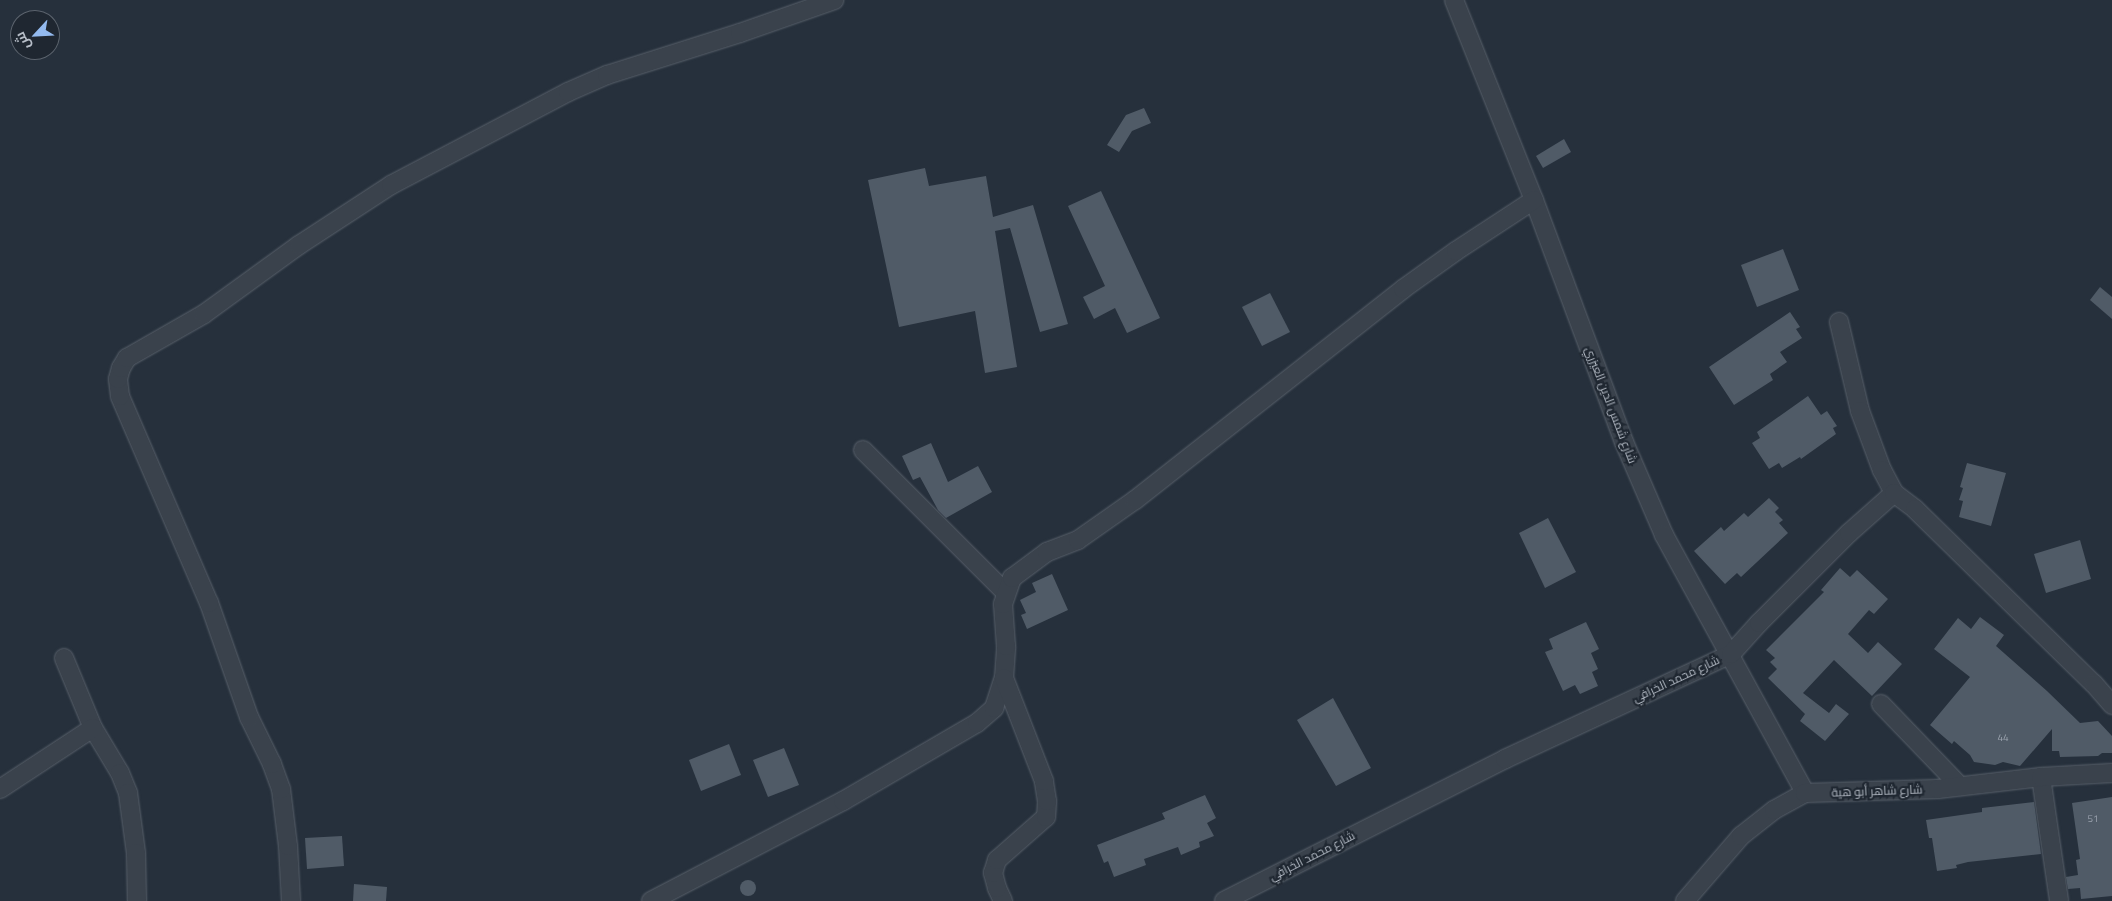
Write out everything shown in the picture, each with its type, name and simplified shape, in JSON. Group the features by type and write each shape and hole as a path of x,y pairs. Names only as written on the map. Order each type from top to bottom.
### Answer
{"street":[{"path":"291,901 288,846 281,789 272,764 249,717 209,603 120,396 118,379 121,368 127,358 204,314 299,245 391,185 568,92 617,72 740,33 834,0"},
{"name":"شارع شمس الدين العيزري","path":"1454,0 1534,200 1628,451 1668,543 1703,609 1731,654 1805,794"},
{"path":"651,901 843,801 977,723 994,708 1004,678 1006,646 1003,604 1005,592 1012,578 1047,552 1078,540 1135,500 1404,289 1456,251 1534,200"},
{"path":"1839,322 1860,412 1882,470 1894,493 1915,509 2094,684 2112,705"},
{"path":"863,450 1005,592"},
{"name":"شارع محمد الخرافي","path":"1224,901 1505,759 1731,654 1759,623 1849,534 1894,493"},
{"path":"64,658 93,728 120,773 128,793 135,845 137,901"},
{"path":"1003,901 993,873 997,860 1046,817 1047,801 1044,781 1004,678"},
{"path":"1881,704 1960,786"},
{"path":"0,789 93,728"},
{"name":"شارع شاهر أبو هية","path":"1685,901 1741,836 1774,810 1805,794 1960,786 2041,777 2112,773"},
{"path":"2041,777 2059,901"}],"building":[{"path":"1144,108 1151,123 1132,131 1119,152 1107,145 1126,115"},
{"path":"1564,139 1571,152 1543,168 1536,156"},
{"path":"925,168 929,186 986,176 993,217 1033,205 1068,324 1040,332 1010,228 995,231 1017,367 985,373 975,311 899,327 868,180"},
{"path":"1101,191 1160,318 1127,333 1115,308 1094,319 1083,297 1105,286 1068,206"},
{"path":"1783,249 1799,290 1757,307 1741,265"},
{"path":"2100,287 2112,297 2112,319 2090,300"},
{"path":"1270,293 1290,332 1262,346 1242,307"},
{"path":"1790,312 1800,327 1796,329 1802,338 1780,352 1787,362 1770,374 1773,380 1734,405 1709,367"},
{"path":"1808,396 1821,415 1827,411 1837,426 1833,428 1836,434 1801,459 1800,457 1782,468 1779,463 1769,469 1752,443 1760,438 1757,432"},
{"path":"931,443 948,482 978,466 992,492 946,518 938,510 920,477 913,480 902,456"},
{"path":"1967,463 2006,473 1991,526 1959,517 1963,501 1959,500 1963,488 1960,487"},
{"path":"1769,498 1779,508 1775,512 1783,520 1779,523 1788,533 1741,577 1737,573 1725,584 1694,551 1721,527 1724,531 1744,513 1748,517"},
{"path":"1548,518 1576,572 1545,588 1519,533"},
{"path":"2080,540 2091,579 2046,593 2034,554"},
{"path":"1840,568 1850,577 1857,570 1888,599 1874,614 1869,610 1848,634 1868,653 1878,642 1902,664 1872,696 1834,660 1803,693 1829,713 1836,704 1849,714 1825,741 1800,721 1805,714 1768,678 1777,669 1770,662 1775,658 1766,650 1824,592 1821,590"},
{"path":"1052,574 1068,610 1027,629 1021,615 1026,613 1020,600 1036,592 1032,583"},
{"path":"1980,617 2004,635 1996,646 2080,723 2098,721 2112,736 2112,753 2102,753 2098,756 2060,757 2059,751 2052,751 2052,729 2020,766 2003,762 1995,765 1974,762 1970,755 1954,741 1952,744 1930,725 1970,677 1934,649 1958,618 1971,629"},
{"path":"1586,622 1599,649 1591,653 1598,669 1592,672 1598,686 1580,694 1575,685 1563,691 1545,652 1553,649 1549,639"},
{"path":"1333,698 1371,768 1336,786 1297,720"},
{"path":"729,744 741,775 701,791 689,760"},
{"path":"784,748 799,785 768,797 753,760"},
{"path":"1205,795 1216,818 1207,823 1214,836 1199,842 1200,847 1181,855 1178,847 1144,859 1146,865 1114,877 1108,861 1104,863 1097,845 1165,819 1162,813"},
{"path":"2112,797 2112,896 2081,899 2080,888 2068,889 2066,877 2078,875 2076,860 2080,859 2072,803"},
{"path":"2034,802 2041,854 1968,862 1956,865 1957,868 1937,871 1932,838 1929,838 1926,820 1982,812 1982,808"},
{"path":"342,836 344,866 307,869 305,838"},
{"path":"748,880 756,888 748,896 740,888"},
{"path":"354,884 387,887 386,901 353,901"}]}
